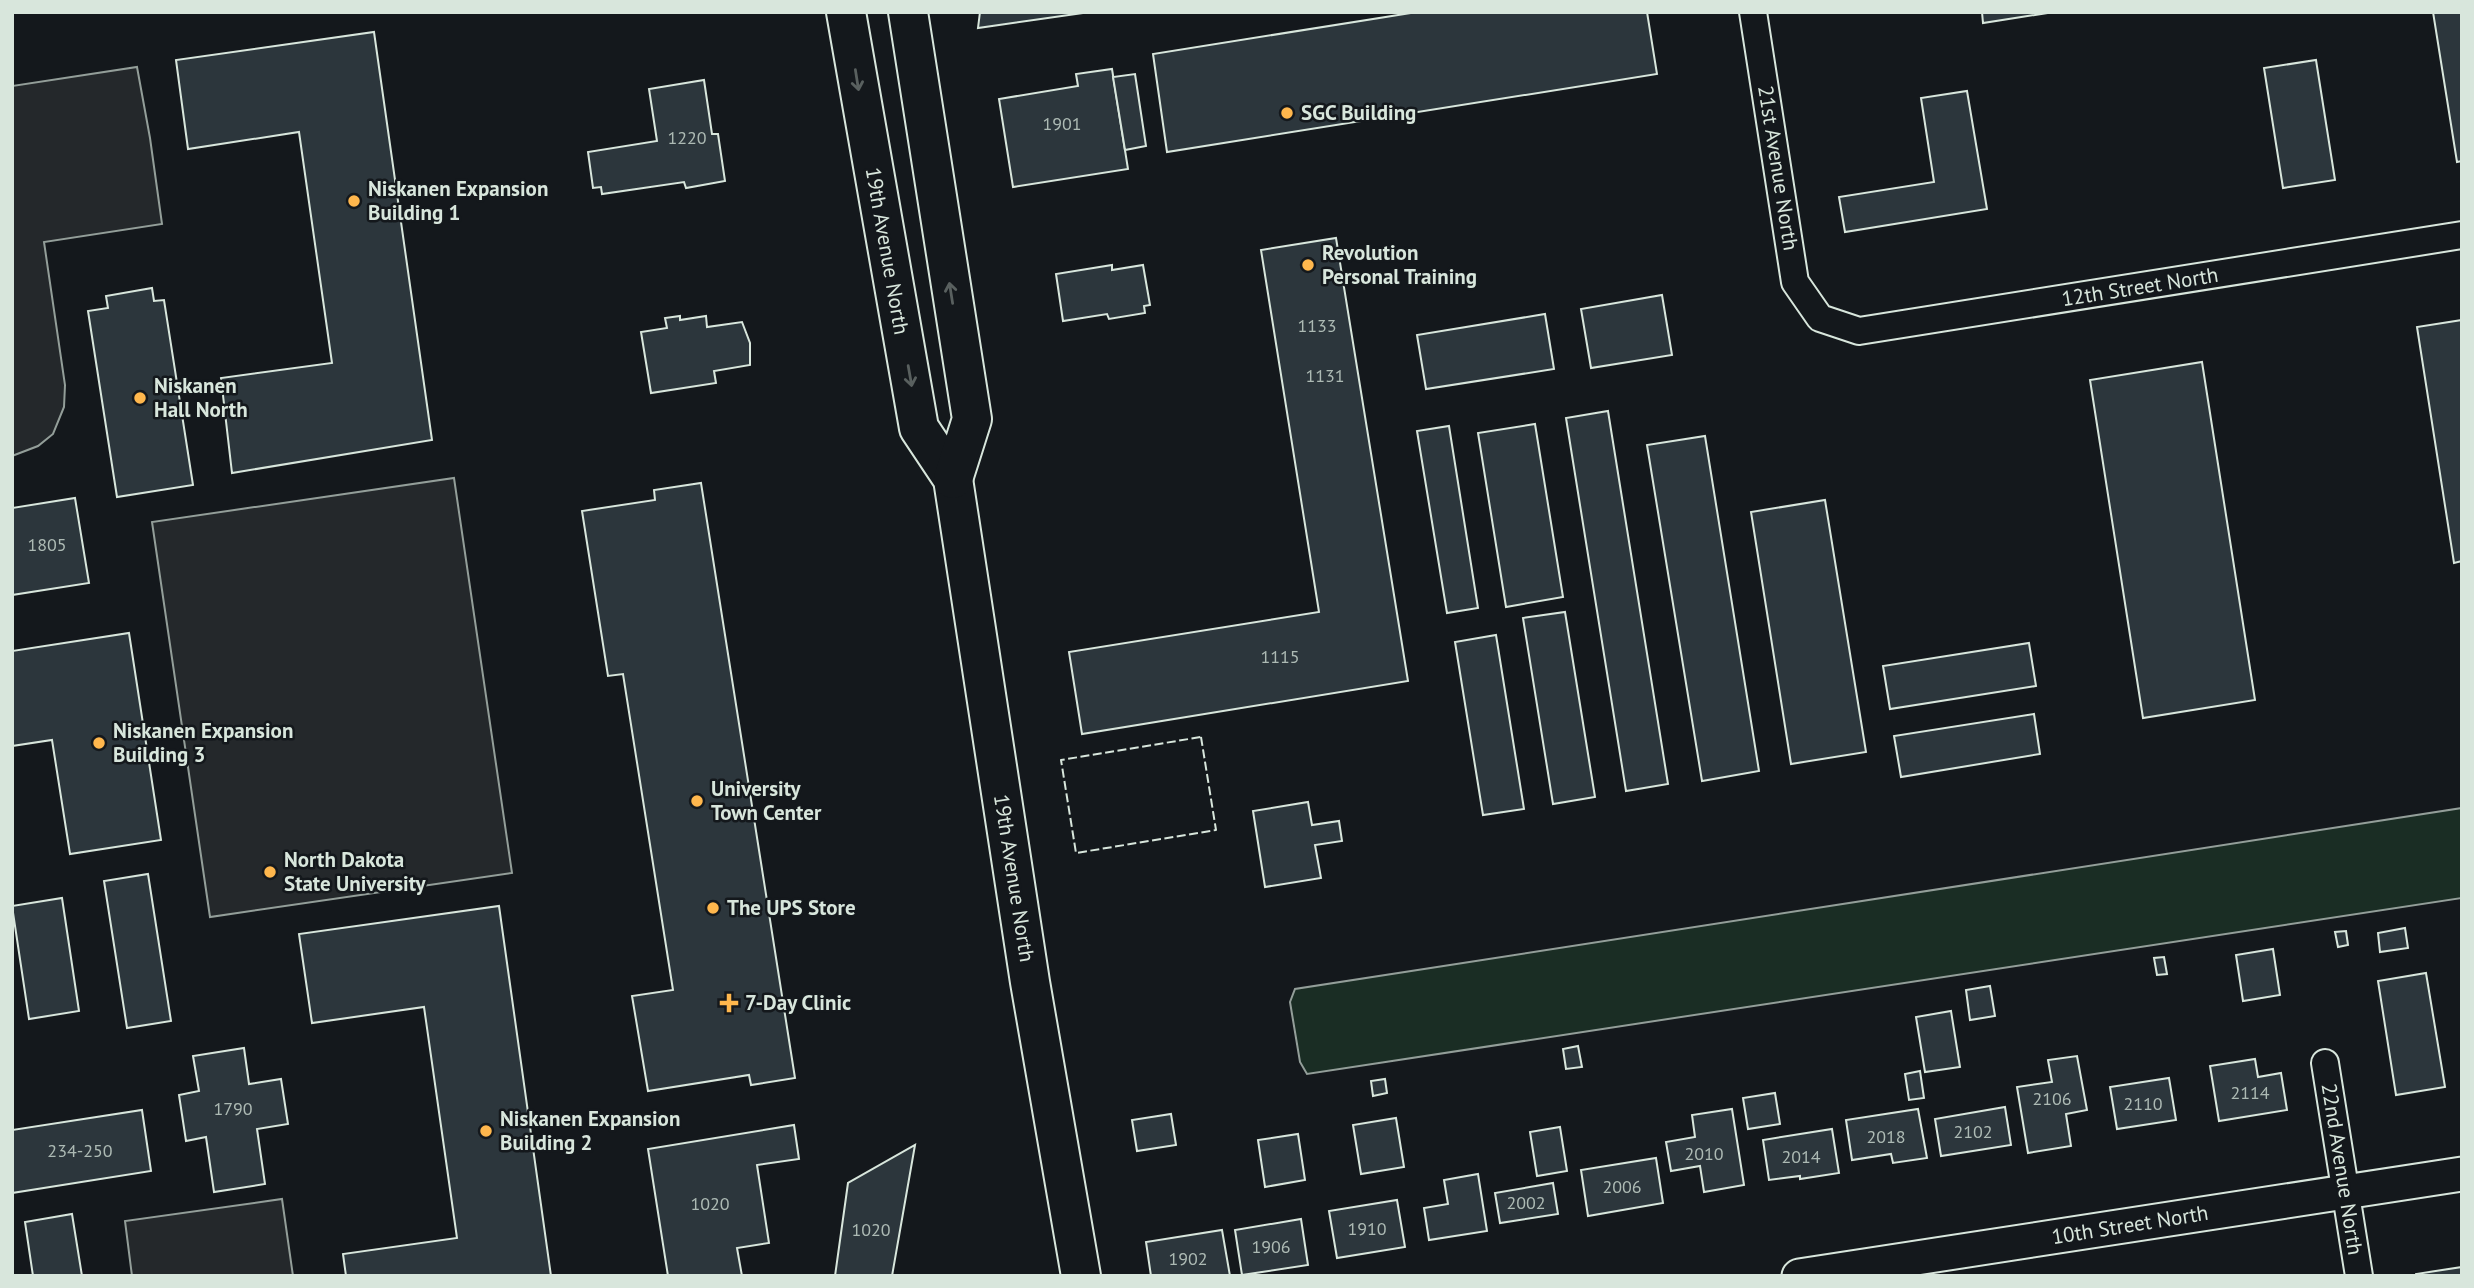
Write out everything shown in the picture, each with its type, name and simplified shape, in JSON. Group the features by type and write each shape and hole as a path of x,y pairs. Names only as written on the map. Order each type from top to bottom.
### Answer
{"main road":[{"name":"19th Avenue North","path":"846,12 919,428 953,479 1030,982 1081,1276"},
{"name":"19th Avenue North","path":"908,12 972,419 953,479"}],"street":[{"name":"21st Avenue North","path":"1753,12 1796,282 1820,318"},
{"name":"12th Street North","path":"1820,318 1859,331 2462,235"},
{"name":"22nd Avenue North","path":"2325,1063 2359,1276"},
{"name":"10th Street North","path":"1799,1276 2462,1174"}],"green space":[{"path":"2462,808 2462,898 1307,1074 1300,1062 1290,1002 1295,989"}],"shaded area":[{"path":"137,67 162,224 44,242 65,385 64,407 53,434 38,446 12,456 12,86"},
{"path":"454,478 512,873 210,917 152,522"},
{"path":"282,1199 293,1276 132,1276 125,1221"}],"building":[{"path":"980,12 1090,12 978,28"},
{"name":"SGC Building","path":"1417,12 1647,12 1657,74 1167,152 1153,54"},
{"path":"1982,12 2054,12 1983,23"},
{"path":"2433,12 2462,12 2462,161 2457,162"},
{"name":"Niskanen Expansion Building 1","path":"374,32 432,440 232,473 221,378 332,363 299,132 188,149 176,60"},
{"path":"2316,60 2335,180 2283,188 2264,68"},
{"path":"1112,69 1128,169 1013,187 999,99 1078,86 1076,74"},
{"path":"1135,74 1146,146 1125,150 1113,77"},
{"path":"704,80 712,134 718,134 725,181 686,188 684,182 602,194 601,187 593,188 588,152 657,141 649,89"},
{"path":"1967,91 1987,209 1845,232 1839,197 1934,182 1921,98"},
{"path":"1336,238 1408,681 1082,734 1069,652 1319,612 1261,250"},
{"path":"1112,265 1112,270 1143,265 1150,305 1144,306 1145,313 1109,319 1107,314 1063,321 1056,274"},
{"name":"Niskanen Hall North","path":"152,288 154,301 164,300 193,485 117,497 88,311 108,308 106,296"},
{"path":"1662,295 1672,355 1591,368 1581,309"},
{"path":"1545,314 1554,369 1426,389 1417,335"},
{"path":"680,316 680,320 706,316 707,327 742,322 750,343 750,365 714,371 716,383 651,393 641,332 667,328 665,318"},
{"path":"2462,320 2462,561 2454,563 2417,327"},
{"path":"2202,362 2255,700 2143,718 2090,380"},
{"path":"1608,411 1668,784 1626,791 1566,418"},
{"path":"1535,424 1563,597 1506,607 1478,433"},
{"path":"1449,426 1478,608 1447,613 1417,431"},
{"path":"1705,436 1759,771 1702,781 1647,445"},
{"name":"University Town Center","path":"701,483 795,1078 751,1085 749,1075 648,1091 632,996 673,990 623,674 608,676 582,511 655,500 654,490"},
{"path":"75,498 89,583 12,595 12,508"},
{"path":"1825,500 1866,752 1791,764 1751,512"},
{"path":"1565,612 1595,797 1553,804 1523,618"},
{"name":"Niskanen Expansion Building 3","path":"129,633 161,840 70,854 52,740 12,746 12,651"},
{"path":"1496,635 1524,809 1483,815 1455,642"},
{"path":"2029,643 2036,686 1890,709 1883,666"},
{"path":"2034,714 2040,754 1901,777 1894,736"},
{"path":"1308,802 1312,825 1339,821 1342,841 1315,845 1321,878 1265,887 1253,811"},
{"path":"148,874 171,1021 127,1028 104,881"},
{"path":"62,898 79,1011 29,1019 12,906"},
{"name":"Niskanen Expansion Building 2","path":"499,906 551,1276 346,1276 343,1254 457,1238 424,1007 312,1023 299,934"},
{"path":"2405,928 2408,948 2380,952 2378,933"},
{"path":"2346,931 2348,945 2338,947 2335,932"},
{"path":"2273,949 2280,995 2243,1001 2236,955"},
{"path":"2164,957 2167,974 2157,975 2154,958"},
{"path":"2426,973 2445,1087 2396,1095 2378,981"},
{"path":"1990,986 1995,1016 1970,1020 1966,990"},
{"path":"1951,1011 1960,1067 1925,1072 1916,1017"},
{"path":"1578,1046 1582,1067 1566,1069 1563,1049"},
{"path":"244,1048 249,1084 281,1079 288,1124 257,1129 265,1184 214,1192 206,1137 186,1141 179,1095 199,1091 193,1056"},
{"path":"2077,1056 2087,1110 2066,1114 2071,1146 2028,1153 2017,1087 2052,1082 2048,1060"},
{"path":"2255,1059 2258,1077 2281,1073 2287,1110 2219,1121 2210,1066"},
{"path":"1920,1071 1924,1098 1909,1100 1905,1074"},
{"path":"2169,1078 2176,1120 2117,1129 2110,1087"},
{"path":"1385,1079 1387,1093 1373,1096 1371,1081"},
{"path":"1775,1093 1780,1124 1748,1129 1743,1098"},
{"path":"2005,1107 2011,1145 1941,1156 1935,1119"},
{"path":"1732,1109 1744,1185 1704,1192 1700,1166 1671,1171 1666,1142 1695,1137 1692,1115"},
{"path":"1918,1109 1927,1158 1893,1163 1891,1154 1852,1160 1846,1120"},
{"path":"142,1110 151,1171 12,1193 12,1130"},
{"path":"1171,1114 1176,1145 1137,1151 1132,1120"},
{"path":"1396,1118 1404,1167 1361,1174 1353,1125"},
{"path":"794,1125 799,1159 757,1165 769,1243 737,1248 742,1276 668,1276 648,1149"},
{"path":"1560,1127 1567,1171 1537,1176 1530,1132"},
{"path":"1832,1129 1839,1173 1769,1180 1763,1140"},
{"path":"1298,1134 1305,1180 1265,1187 1258,1140"},
{"path":"915,1145 892,1276 835,1276 848,1183"},
{"path":"1656,1158 1663,1203 1588,1216 1581,1170"},
{"path":"1478,1174 1487,1231 1429,1240 1424,1208 1448,1204 1444,1180"},
{"path":"1553,1183 1558,1214 1500,1223 1495,1193"},
{"path":"1397,1200 1405,1247 1337,1258 1329,1211"},
{"path":"72,1214 82,1276 33,1276 25,1222"},
{"path":"1301,1219 1308,1265 1242,1275 1235,1230"},
{"path":"1222,1230 1230,1276 1151,1276 1146,1242"},
{"path":"2462,1267 2462,1276 2416,1276 2416,1274"}],"fence":[{"path":"1201,737 1216,830 1076,853 1061,760 1201,737"}],"place":[{"name":"SGC Building","path":"1287,113"},
{"name":"Niskanen Expansion Building 1","path":"354,201"},
{"name":"Revolution Personal Training","path":"1308,265"},
{"name":"Niskanen Hall North","path":"140,398"},
{"name":"Niskanen Expansion Building 3","path":"99,743"},
{"name":"University Town Center","path":"697,801"},
{"name":"North Dakota State University","path":"270,872"},
{"name":"The UPS Store","path":"713,908"},
{"name":"7-Day Clinic","path":"729,1003"},
{"name":"Niskanen Expansion Building 2","path":"486,1131"}]}
